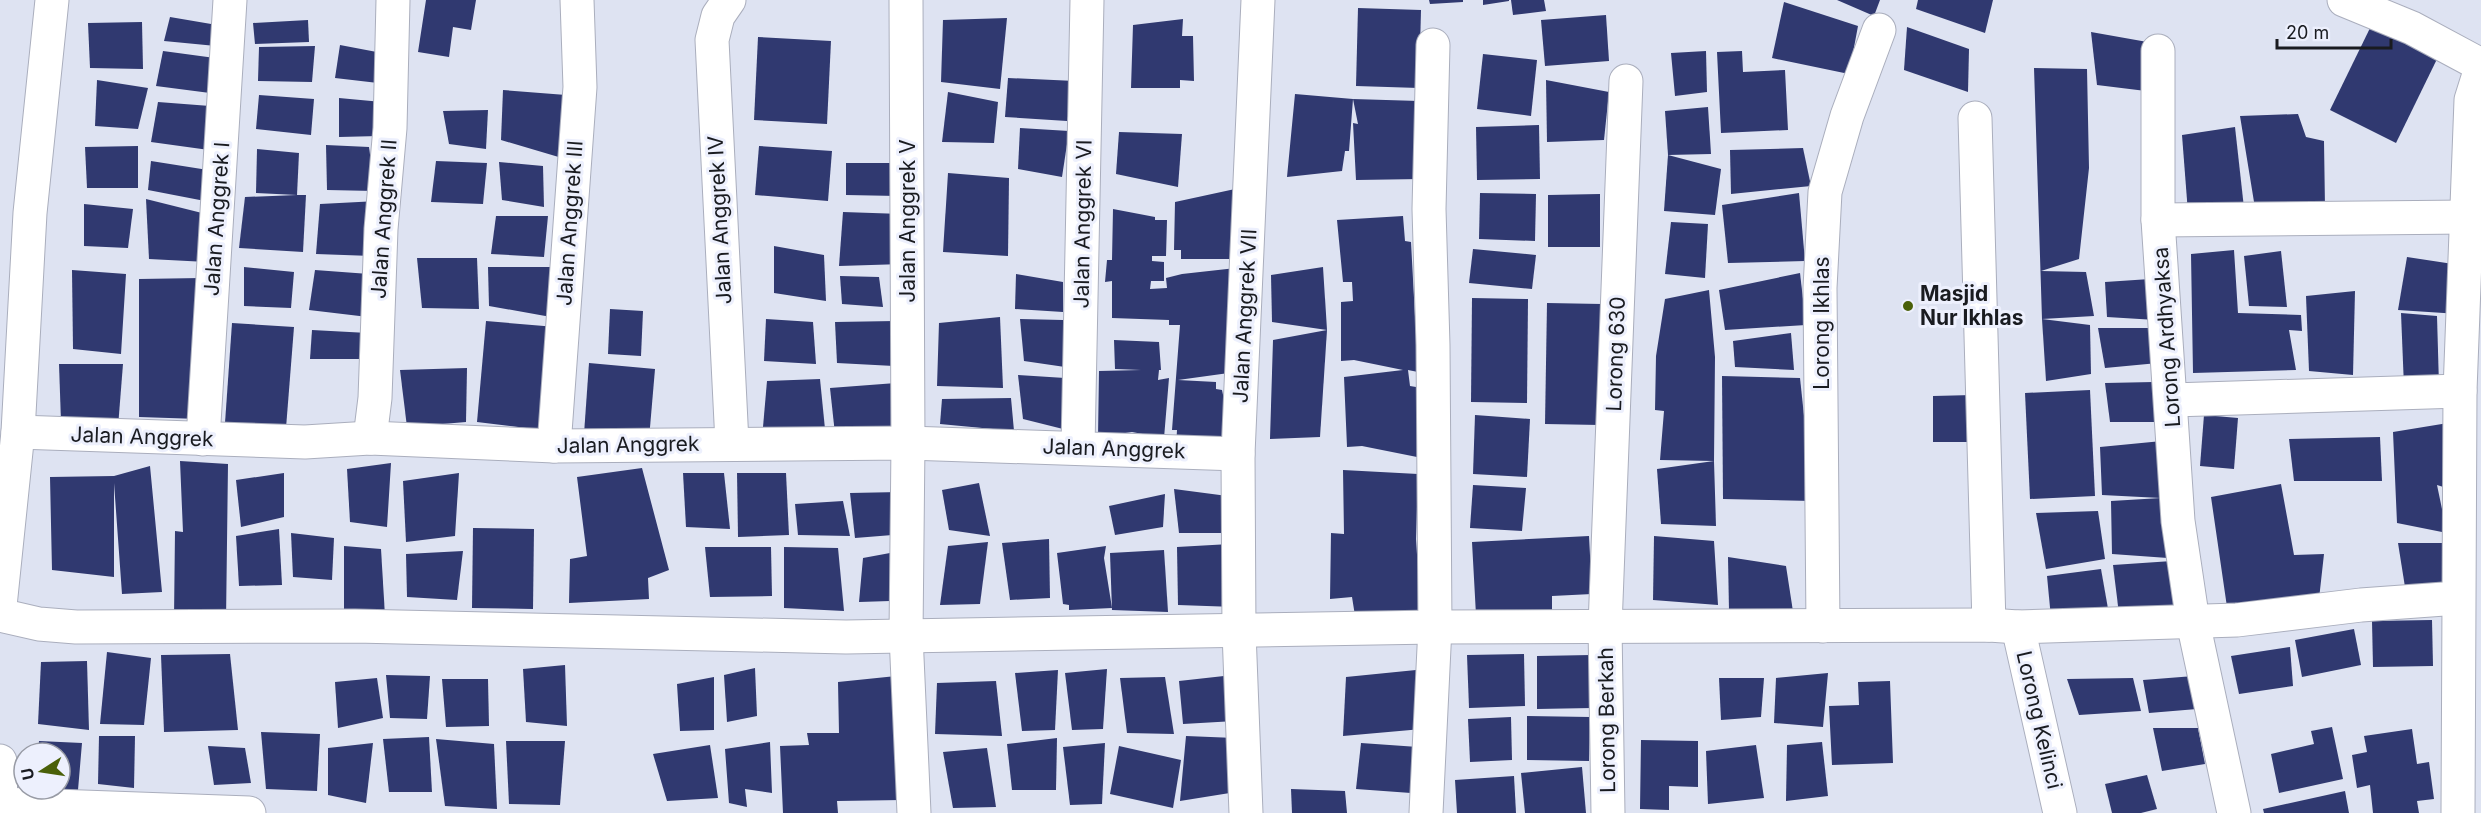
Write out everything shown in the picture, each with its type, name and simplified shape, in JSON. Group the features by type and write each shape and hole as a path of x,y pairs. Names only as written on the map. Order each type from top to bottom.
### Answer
{"street":[{"path":"0,606 18,432 30,213 52,0"},
{"name":"Jalan Anggrek I","path":"203,439 230,0"},
{"name":"Jalan Anggrek II","path":"370,438 375,398 381,229 390,128 393,0"},
{"name":"Jalan Anggrek III","path":"554,446 580,87 577,0"},
{"name":"Jalan Anggrek IV","path":"729,0 718,16 712,40 732,444"},
{"name":"Jalan Anggrek V","path":"906,0 908,443 906,635 914,813"},
{"name":"Jalan Anggrek VI","path":"1078,447 1087,0"},
{"name":"Jalan Anggrek VII","path":"1246,813 1239,632 1238,454 1258,0"},
{"path":"2344,0 2412,28 2481,66 2476,103 2468,217 2460,392 2458,813"},
{"name":"Lorong Ikhlas","path":"1823,626 1820,288 1825,192 1847,116 1878,30"},
{"path":"1426,813 1435,627 1433,345 1429,209 1433,45"},
{"name":"Lorong Ardhyaksa","path":"2158,51 2158,220 2172,400 2178,521 2193,622 2234,813"},
{"name":"Lorong 630","path":"1605,627 1626,81"},
{"name":"Lorong Kelinci","path":"1975,118 2004,626 2060,813"},
{"path":"2158,220 2468,217"},
{"path":"2172,400 2460,392"},
{"name":"Jalan Anggrek","path":"18,432 305,442 370,438 554,446 908,443 1238,454"},
{"path":"0,615 39,624 76,627 355,626 834,637 1435,627 2004,626 2193,622 2458,598"},
{"name":"Lorong Berkah","path":"1605,627 1608,813"},
{"path":"0,762 1,813"},
{"path":"0,804 249,813"}],"building":[{"path":"426,0 476,0 471,30 453,27 449,57 418,52"},
{"path":"1429,0 1463,0 1463,2 1430,4"},
{"path":"1483,0 1509,0 1509,1 1483,5"},
{"path":"1511,0 1544,0 1546,11 1513,15"},
{"path":"1837,0 1880,0 1874,16"},
{"path":"1918,0 1993,0 1985,33 1916,9"},
{"path":"1784,2 1858,26 1849,74 1772,58"},
{"path":"1358,8 1421,10 1419,88 1356,86"},
{"path":"1606,15 1609,61 1545,66 1541,20"},
{"path":"170,17 217,25 216,46 164,41"},
{"path":"1007,18 1000,89 941,82 943,20"},
{"path":"1183,19 1182,36 1193,36 1194,81 1180,80 1180,88 1131,88 1133,25"},
{"path":"308,20 309,42 255,44 253,23"},
{"path":"142,22 143,69 90,68 88,23"},
{"path":"2372,24 2438,57 2396,143 2330,110"},
{"path":"1907,27 1969,49 1968,92 1904,70"},
{"path":"2091,32 2153,43 2154,92 2097,85"},
{"path":"758,37 831,41 827,124 754,120"},
{"path":"340,45 382,53 378,83 335,78"},
{"path":"315,46 312,82 258,81 259,47"},
{"path":"163,51 215,58 210,93 156,86"},
{"path":"1706,51 1707,92 1675,96 1671,53"},
{"path":"1742,51 1743,72 1785,70 1788,130 1721,133 1717,52"},
{"path":"1483,54 1537,60 1531,116 1477,109"},
{"path":"2034,68 2087,69 2089,168 2079,259 2041,271 2086,272 2094,316 2042,319"},
{"path":"1008,78 1075,81 1067,121 1005,117"},
{"path":"97,80 148,88 138,129 95,126"},
{"path":"1546,80 1609,92 1604,140 1547,142"},
{"path":"503,90 566,95 562,158 501,140"},
{"path":"948,92 998,102 994,143 942,142"},
{"path":"1295,94 1353,99 1349,151 1345,151 1342,171 1287,177"},
{"path":"259,95 314,99 311,135 256,129"},
{"path":"339,98 382,102 379,136 339,137"},
{"path":"1353,99 1419,101 1421,179 1356,180 1353,123 1358,124"},
{"path":"158,102 210,106 209,150 151,142"},
{"path":"1708,107 1711,154 1668,155 1665,111"},
{"path":"488,110 486,149 449,144 443,111"},
{"path":"2298,114 2306,137 2324,141 2325,208 2255,208 2240,116"},
{"path":"1539,125 1540,179 1477,180 1476,127"},
{"path":"2235,127 2245,217 2188,213 2182,135"},
{"path":"1020,128 1069,131 1062,177 1018,169"},
{"path":"1119,132 1182,134 1178,187 1116,174"},
{"path":"326,145 369,147 375,191 327,190"},
{"path":"138,146 138,188 87,188 85,147"},
{"path":"759,146 832,151 828,201 755,195"},
{"path":"1803,148 1811,186 1731,194 1730,150"},
{"path":"257,149 299,153 297,195 256,193"},
{"path":"1668,155 1721,169 1715,215 1664,211"},
{"path":"151,161 208,170 205,201 148,190"},
{"path":"436,161 487,163 483,204 431,202"},
{"path":"499,162 543,166 544,207 502,200"},
{"path":"846,163 898,163 898,196 846,195"},
{"path":"948,173 1009,178 1008,256 943,252"},
{"path":"1235,189 1236,259 1181,259 1181,250 1174,250 1175,202"},
{"path":"1480,193 1536,194 1535,241 1479,239"},
{"path":"1799,193 1805,261 1728,263 1722,205"},
{"path":"1600,194 1600,247 1548,247 1548,195"},
{"path":"306,195 303,252 239,248 245,197"},
{"path":"146,199 206,214 207,262 149,259"},
{"path":"378,201 372,256 316,254 320,204"},
{"path":"84,204 133,209 128,248 84,246"},
{"path":"1113,209 1155,217 1155,220 1167,220 1166,256 1152,256 1152,261 1164,262 1164,281 1151,281 1150,289 1167,288 1166,278 1182,274 1236,268 1236,372 1178,380 1216,382 1216,389 1222,390 1233,443 1176,447 1177,430 1172,430 1180,325 1169,325 1169,320 1112,318 1112,281 1105,282 1107,260 1112,260"},
{"path":"843,212 902,214 903,264 839,266"},
{"path":"496,216 548,216 544,257 491,254"},
{"path":"1403,216 1405,241 1411,242 1418,372 1408,370 1410,386 1422,388 1422,458 1362,446 1347,447 1344,377 1403,370 1354,360 1341,361 1341,302 1353,301 1352,282 1343,282 1337,220"},
{"path":"1671,222 1708,224 1705,278 1665,274"},
{"path":"774,246 824,255 826,301 774,293"},
{"path":"1473,249 1536,255 1532,289 1469,283"},
{"path":"2234,250 2238,313 2301,315 2302,331 2289,330 2296,370 2193,373 2191,254"},
{"path":"2281,251 2287,307 2249,306 2244,256"},
{"path":"2407,257 2453,264 2459,314 2398,310"},
{"path":"417,258 477,258 479,309 422,308"},
{"path":"244,267 294,272 291,308 244,306"},
{"path":"488,267 557,267 551,317 489,306"},
{"path":"1323,267 1327,330 1272,322 1271,275"},
{"path":"72,270 126,274 121,354 73,349"},
{"path":"315,270 369,274 368,317 309,310"},
{"path":"1800,273 1806,325 1725,330 1719,290"},
{"path":"1016,274 1063,282 1063,312 1015,309"},
{"path":"840,276 879,277 883,307 842,304"},
{"path":"201,278 199,419 139,417 139,279"},
{"path":"2150,279 2156,320 2107,317 2105,282"},
{"path":"1709,290 1715,357 1714,461 1660,460 1664,411 1655,410 1656,356 1665,299"},
{"path":"2355,291 2353,375 2309,371 2306,296"},
{"path":"1472,298 1528,299 1527,403 1471,402"},
{"path":"1547,303 1602,304 1600,425 1545,424"},
{"path":"610,309 643,311 641,356 608,354"},
{"path":"2401,313 2437,316 2439,386 2404,387"},
{"path":"1000,317 1003,388 937,386 939,323"},
{"path":"766,319 813,322 816,364 764,361"},
{"path":"1020,319 1063,320 1065,367 1024,361"},
{"path":"2042,319 2090,325 2091,374 2046,381"},
{"path":"486,321 556,327 542,430 477,422"},
{"path":"895,321 894,366 837,363 835,322"},
{"path":"232,323 294,327 286,428 225,423"},
{"path":"2098,328 2158,328 2158,363 2105,368"},
{"path":"312,330 368,333 367,359 310,359"},
{"path":"1327,330 1320,437 1270,439 1273,340"},
{"path":"1791,333 1794,370 1735,367 1733,341"},
{"path":"1114,340 1159,342 1161,370 1159,370 1158,380 1169,378 1164,438 1132,432 1098,437 1099,371 1141,370 1115,369"},
{"path":"589,363 655,369 649,439 584,434"},
{"path":"59,364 123,364 118,427 61,422"},
{"path":"467,368 466,422 407,427 400,370"},
{"path":"1018,375 1065,378 1063,429 1023,419"},
{"path":"1722,376 1800,378 1813,501 1723,499"},
{"path":"820,379 825,429 763,427 767,381"},
{"path":"2154,382 2160,422 2110,422 2105,383"},
{"path":"896,383 895,436 835,434 830,388"},
{"path":"2090,390 2095,496 2030,499 2025,393"},
{"path":"1973,395 1973,442 1933,442 1933,396"},
{"path":"1011,398 1014,431 940,424 942,399"},
{"path":"1475,415 1530,419 1527,477 1473,474"},
{"path":"2204,415 2238,418 2234,469 2200,466"},
{"path":"2448,423 2453,490 2437,485 2447,533 2397,523 2393,432"},
{"path":"2380,437 2382,481 2294,481 2289,439"},
{"path":"2162,441 2168,558 2112,554 2111,501 2161,498 2102,495 2100,447"},
{"path":"180,461 228,464 226,621 174,618 175,531 183,532"},
{"path":"1714,461 1716,526 1661,524 1657,469"},
{"path":"391,463 387,527 350,522 347,469"},
{"path":"150,466 162,592 122,594 114,483 114,577 52,570 50,477 114,476"},
{"path":"642,468 669,570 648,578 649,599 569,603 570,559 587,556 577,477"},
{"path":"1343,470 1418,474 1416,539 1421,616 1356,622 1352,597 1330,599 1331,533 1344,534"},
{"path":"284,473 284,517 241,527 236,480"},
{"path":"459,473 455,536 406,542 403,481"},
{"path":"683,473 724,473 730,529 686,527"},
{"path":"737,473 786,473 789,535 738,537"},
{"path":"979,483 990,536 949,530 942,490"},
{"path":"2281,484 2294,555 2324,554 2319,599 2227,607 2211,497"},
{"path":"1473,485 1526,488 1522,531 1470,528"},
{"path":"1174,489 1235,497 1233,533 1179,533"},
{"path":"900,492 905,534 855,538 850,493"},
{"path":"1165,494 1163,527 1115,535 1109,506"},
{"path":"843,501 850,536 798,535 795,504"},
{"path":"2098,511 2105,559 2046,569 2036,513"},
{"path":"473,528 534,529 533,609 472,608"},
{"path":"279,529 282,585 239,586 236,536"},
{"path":"291,533 334,538 332,580 293,577"},
{"path":"1589,536 1592,594 1552,596 1552,611 1476,615 1472,542"},
{"path":"1654,536 1714,541 1718,605 1653,600"},
{"path":"1049,539 1050,598 1010,600 1002,543"},
{"path":"988,542 980,604 940,605 948,546"},
{"path":"2398,543 2443,543 2443,589 2405,587"},
{"path":"1230,544 1235,607 1178,605 1177,547"},
{"path":"344,546 381,549 385,616 344,615"},
{"path":"1106,546 1104,558 1112,608 1069,610 1069,605 1063,604 1057,553"},
{"path":"705,547 771,547 772,596 710,597"},
{"path":"784,547 838,548 844,611 784,608"},
{"path":"1164,550 1168,612 1112,610 1110,553"},
{"path":"463,551 457,600 407,597 406,554"},
{"path":"890,553 890,601 859,602 863,558"},
{"path":"1728,557 1786,566 1794,618 1729,611"},
{"path":"2172,561 2178,619 2119,614 2113,565"},
{"path":"2101,569 2110,620 2051,618 2047,576"},
{"path":"2432,620 2433,666 2373,667 2372,621"},
{"path":"2354,629 2361,665 2302,677 2295,640"},
{"path":"2290,647 2293,686 2239,694 2231,656"},
{"path":"107,652 151,658 144,725 100,724"},
{"path":"230,654 238,730 164,732 161,655"},
{"path":"1524,654 1525,706 1469,708 1467,655"},
{"path":"1591,655 1592,708 1537,709 1537,656"},
{"path":"87,661 89,730 38,724 41,662"},
{"path":"565,665 567,726 526,722 523,669"},
{"path":"755,668 757,716 727,722 724,675"},
{"path":"1107,669 1103,729 1072,730 1065,673"},
{"path":"1426,669 1422,729 1343,736 1346,677"},
{"path":"1058,670 1055,730 1022,731 1015,673"},
{"path":"1828,673 1823,727 1774,723 1776,678"},
{"path":"386,675 430,676 427,719 390,718"},
{"path":"906,675 902,800 837,801 838,813 783,813 780,746 809,745 807,733 839,733 838,682"},
{"path":"1233,675 1235,721 1183,724 1179,681"},
{"path":"2194,676 2197,709 2149,713 2143,680"},
{"path":"714,677 714,730 680,731 677,684"},
{"path":"1165,677 1174,734 1127,733 1120,678"},
{"path":"377,678 383,718 338,728 335,682"},
{"path":"1719,678 1764,678 1761,717 1721,720"},
{"path":"2133,678 2141,711 2079,715 2067,679"},
{"path":"442,679 488,679 489,726 446,727"},
{"path":"996,681 1002,736 935,734 937,683"},
{"path":"1890,681 1893,763 1832,765 1829,706 1859,705 1858,682"},
{"path":"1527,716 1590,717 1589,761 1527,760"},
{"path":"1511,717 1512,760 1470,762 1468,719"},
{"path":"2332,727 2343,779 2279,793 2271,754 2314,744 2311,731"},
{"path":"2153,728 2198,728 2205,764 2162,771"},
{"path":"2412,729 2417,764 2429,762 2434,799 2417,801 2419,813 2373,813 2370,785 2357,788 2352,755 2367,752 2364,736"},
{"path":"261,732 320,734 317,791 266,789"},
{"path":"99,736 135,736 134,788 98,784"},
{"path":"1186,736 1235,738 1236,792 1180,801"},
{"path":"429,737 432,792 389,792 383,739"},
{"path":"1057,738 1056,790 1012,790 1007,744"},
{"path":"436,739 494,744 497,809 445,806"},
{"path":"1641,740 1698,741 1698,787 1669,786 1669,810 1640,809"},
{"path":"506,741 565,741 560,805 509,804"},
{"path":"770,742 772,793 745,789 747,807 729,803 725,749"},
{"path":"1822,742 1828,796 1786,801 1787,745"},
{"path":"72,743 82,743 78,790 72,790"},
{"path":"373,743 366,803 328,795 328,748"},
{"path":"1105,743 1102,804 1070,805 1063,747"},
{"path":"1361,743 1418,747 1411,793 1356,789"},
{"path":"710,745 718,798 667,801 653,754"},
{"path":"1756,745 1764,798 1708,804 1706,751"},
{"path":"208,746 245,748 251,783 214,785"},
{"path":"1119,746 1181,760 1173,808 1110,794"},
{"path":"987,748 996,807 953,808 943,752"},
{"path":"1582,767 1586,813 1525,813 1521,773"},
{"path":"2147,775 2157,809 2141,813 2112,813 2105,784"},
{"path":"1514,776 1516,813 1457,813 1455,780"},
{"path":"1291,789 1345,791 1347,813 1292,813"},
{"path":"2345,791 2349,813 2264,813 2263,809"}],"place":[{"name":"Masjid Nur Ikhlas","path":"1908,306"}]}
